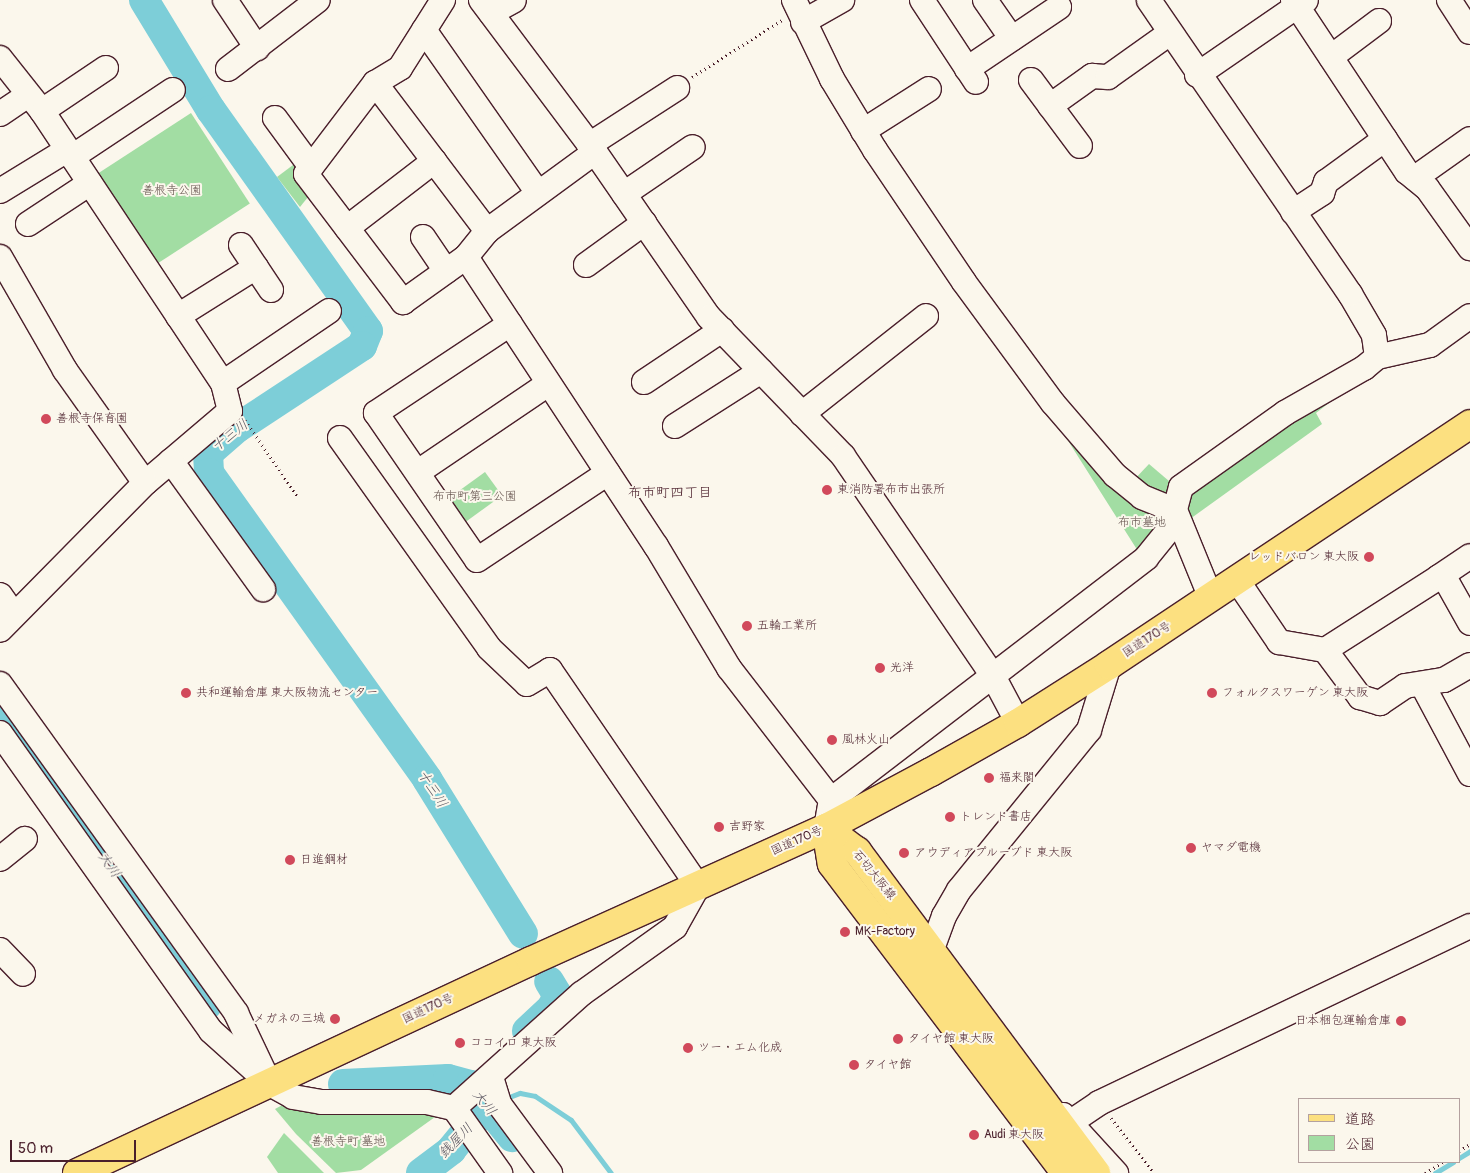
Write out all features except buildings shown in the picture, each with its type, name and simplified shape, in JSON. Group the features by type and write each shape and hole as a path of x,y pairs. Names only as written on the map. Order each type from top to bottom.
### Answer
{"main road":[{"name":"国道170号","path":"76,1173 826,828 1018,723 1212,598 1470,424"},
{"name":"石切大阪線","path":"826,828 858,851 932,949 1066,1173"},
{"name":"石切大阪線","path":"826,828 832,864 1009,1078 1096,1173"}],"street":[{"path":"225,0 257,48"},
{"path":"228,69 318,0"},
{"path":"442,0 400,68 375,83 306,174 403,302 466,257 487,231 538,193 592,148 677,88"},
{"path":"514,0 486,6 592,148 709,317 843,456 994,676 1018,723"},
{"path":"842,0 799,11 863,131 964,282 1053,403 1114,474 1142,497 1176,510 1212,598"},
{"path":"922,0 972,76 1012,39 1059,7"},
{"path":"986,0 1012,39"},
{"path":"1149,0 1197,75 1293,212 1374,335 1378,356"},
{"path":"1449,0 1470,32"},
{"path":"1197,75 1299,2 1331,57 1385,139 1415,178 1427,188 1470,248"},
{"path":"1331,57 1379,21"},
{"path":"424,30 538,193"},
{"path":"1050,106 1092,76 1108,77 1170,33"},
{"path":"0,58 70,153 224,383 230,410 145,483 7,622"},
{"path":"0,114 34,104 106,68"},
{"path":"1031,80 1080,146"},
{"path":"375,83 487,231"},
{"path":"863,131 929,89"},
{"path":"0,191 70,153 173,90"},
{"path":"275,118 311,167"},
{"path":"1293,212 1322,193 1326,182 1385,139"},
{"path":"1415,178 1470,139"},
{"path":"624,194 693,147"},
{"path":"347,228 434,161"},
{"path":"28,224 90,183"},
{"path":"586,265 644,223"},
{"path":"423,237 446,271"},
{"path":"241,246 271,290"},
{"path":"466,257 608,474 729,668 831,800"},
{"path":"178,316 256,267"},
{"path":"3,271 65,370 145,483"},
{"path":"224,383 329,310"},
{"path":"802,414 926,316"},
{"path":"826,828 831,800 1146,558 1170,528 1181,488 1285,413 1364,368 1378,356 1430,345 1470,316"},
{"path":"510,324 376,413 477,560 608,474"},
{"path":"644,382 722,330"},
{"path":"675,426 761,371"},
{"path":"418,472 548,384"},
{"path":"340,438 489,648 527,684 550,670 698,886 675,927 581,994 457,1109"},
{"path":"171,460 263,589"},
{"path":"1237,580 1280,642 1326,650 1470,556"},
{"path":"1439,577 1447,582 1470,624"},
{"path":"0,595 7,622"},
{"path":"1326,650 1360,697 1380,703 1405,686 1444,680 1470,665"},
{"path":"932,949 944,916 959,890 1089,730 1108,665"},
{"path":"0,684 236,1013 270,1084"},
{"path":"1422,684 1466,759"},
{"path":"0,733 211,1031 270,1084 293,1097 322,1102 427,1102 457,1109 500,1173"},
{"path":"0,859 25,839"},
{"path":"1071,1122 1100,1102 1470,926"},
{"path":"0,950 23,974"},
{"path":"1009,1078 1071,1122 1116,1173"},
{"path":"1009,1078 1029,1142 1050,1173"},
{"path":"488,1080 499,1104 550,1173"}],"path":[{"path":"677,88 729,51 799,11"},
{"path":"242,416 298,496"},
{"path":"1100,1102 1154,1173"},
{"path":"1425,1173 1441,1163"}],"green space":[{"name":"善根寺公園","path":"191,113 250,204 152,267 93,177"},
{"path":"297,162 312,192 300,207 277,177"},
{"path":"1325,398 1329,403 1316,413 1322,424 1190,519 1183,504 1185,493"},
{"name":"布市墓地","path":"1053,417 1169,516 1134,558 1136,548"},
{"path":"1149,464 1176,487 1164,499 1132,482"},
{"name":"布市町第三公園","path":"485,472 502,495 465,522 448,499"},
{"name":"善根寺町 墓地","path":"286,1103 432,1112 435,1117 361,1170 336,1173 296,1134 275,1109"},
{"path":"284,1133 324,1173 278,1173 267,1157"}],"waterway":[{"name":"十三川","path":"144,0 211,110 368,331 362,346 237,428 208,453 209,473 427,779 523,934"},
{"name":"大川","path":"0,708 207,1005"},
{"name":"十三川","path":"527,1031 551,1009 558,996 549,981"},
{"name":"大川","path":"343,1084 448,1079 470,1085 512,1137"},
{"path":"504,1099 520,1093 535,1096 571,1120 611,1173"},
{"name":"銭屋川","path":"421,1173 451,1150 487,1106"},
{"path":"1460,1157 1470,1151"},
{"path":"1435,1173 1451,1163"}],"place":[{"name":"善根寺保育園","path":"46,419"},
{"name":"東消防署布市出張所","path":"827,490"},
{"name":"レッドバロン 東大阪","path":"1369,557"},
{"name":"五輪工業所","path":"747,626"},
{"name":"光洋","path":"880,668"},
{"name":"共和運輸倉庫 東大阪物流センター","path":"186,693"},
{"name":"フォルクスワーゲン 東大阪","path":"1212,693"},
{"name":"風林火山","path":"832,740"},
{"name":"福来閣","path":"989,778"},
{"name":"トレンド書店","path":"950,817"},
{"name":"吉野家","path":"719,827"},
{"name":"ヤマダ電機","path":"1191,848"},
{"name":"アウディアプルーブド 東大阪","path":"904,853"},
{"name":"日進鋼材","path":"290,860"},
{"name":"MK-Factory","path":"845,932"},
{"name":"メガネの三城","path":"335,1019"},
{"name":"日本梱包運輸倉庫","path":"1401,1021"},
{"name":"タイヤ館 東大阪","path":"898,1039"},
{"name":"ココイロ 東大阪","path":"460,1043"},
{"name":"ツー・エム化成","path":"688,1048"},
{"name":"タイヤ館","path":"854,1065"},
{"name":"Audi 東大阪","path":"974,1135"}],"district":[{"name":"布市町四丁目","path":"670,493"}]}
